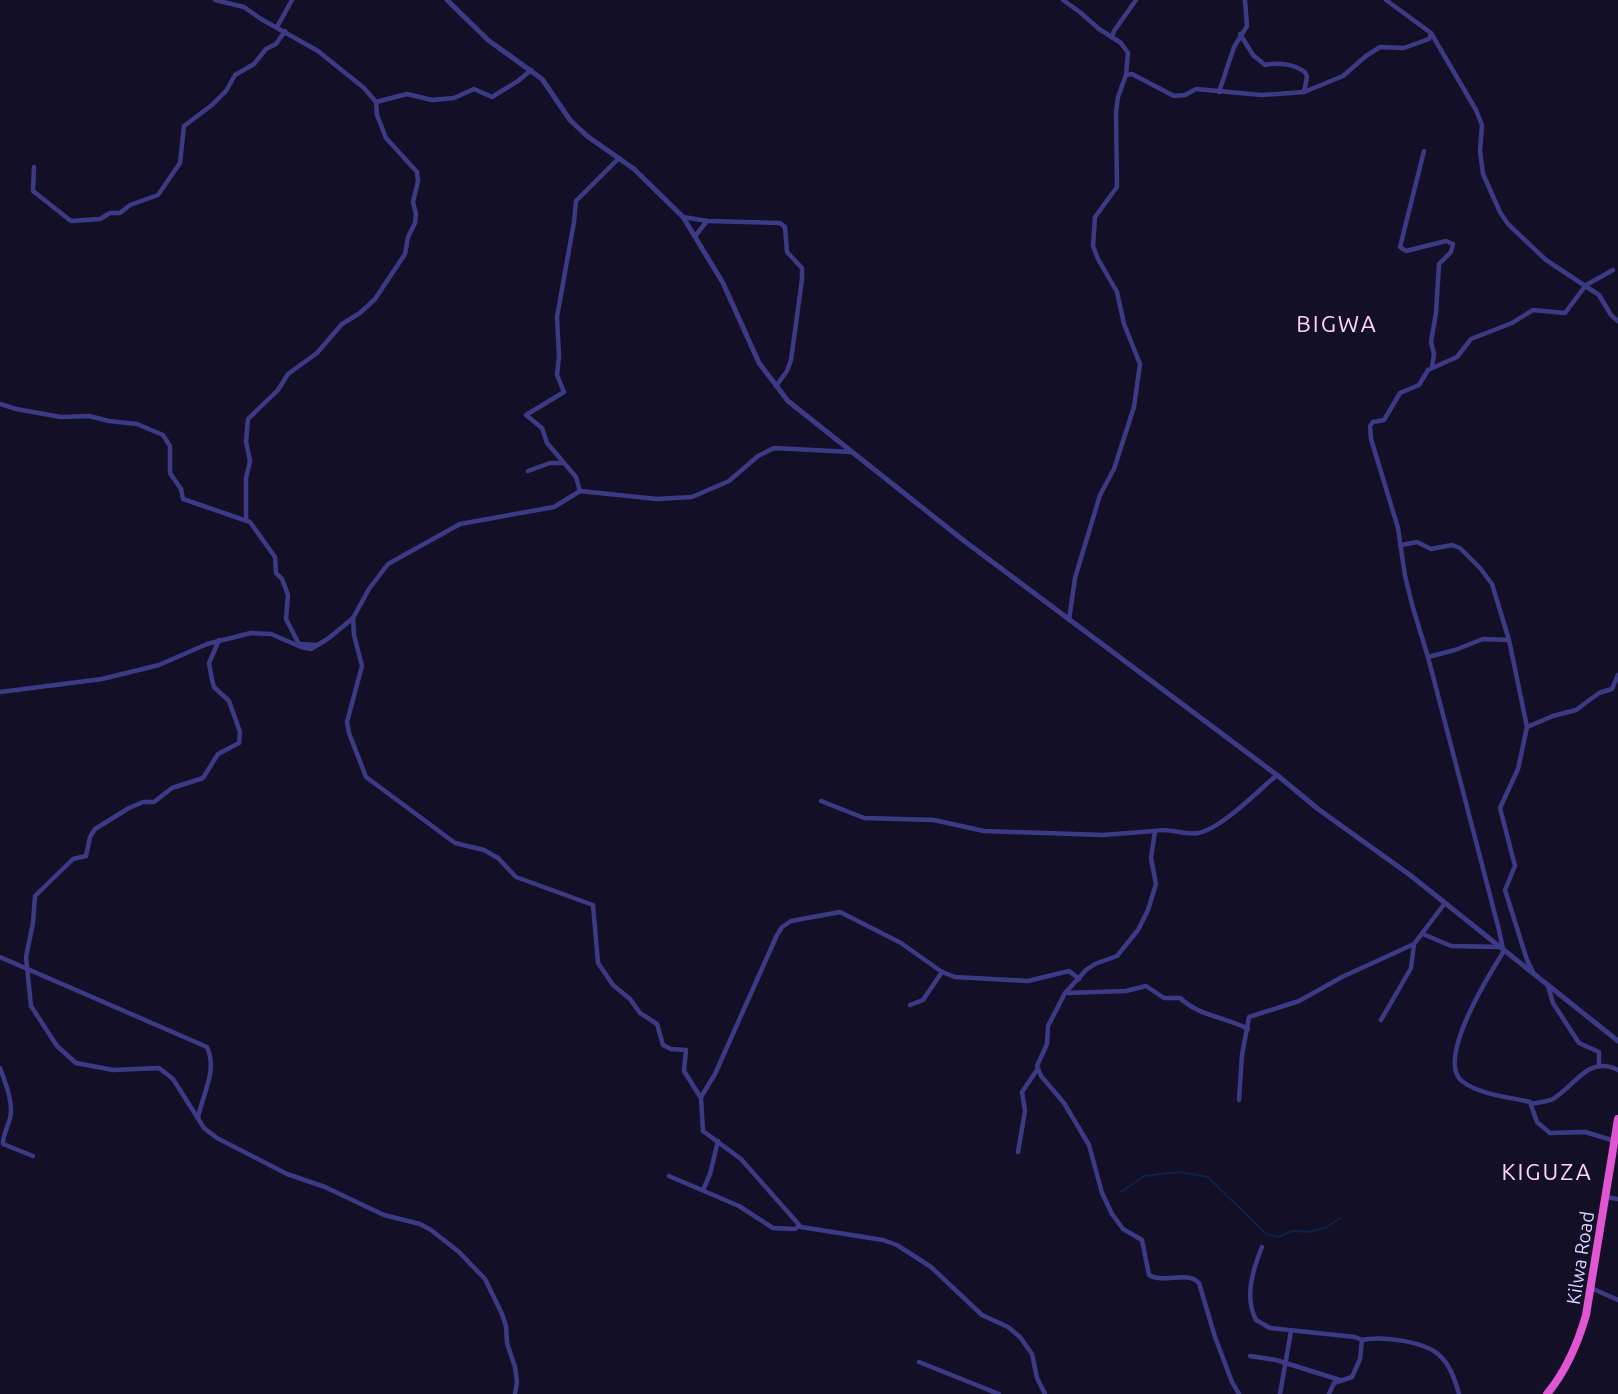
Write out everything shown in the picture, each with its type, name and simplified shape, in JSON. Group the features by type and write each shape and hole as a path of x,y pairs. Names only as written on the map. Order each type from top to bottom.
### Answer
{"highway":[{"name":"Kilwa Road","path":"1549,1391 1564,1368 1581,1332 1606,1197 1614,1171 1618,1119"}],"street":[{"path":"215,0 244,7 285,31 318,51 364,89 376,102 377,116 386,138 417,172 418,181 413,202 415,223 408,237 405,254 374,299 360,313 342,324 317,353 288,374 278,390 248,419 246,442 250,461 246,478 246,519"},
{"path":"277,27 292,0"},
{"path":"447,0 482,35 544,81 570,120 652,185 683,217 696,235 727,292 752,348 788,401 963,540 1277,775 1318,809 1378,850 1618,1041"},
{"path":"1063,0 1125,46 1128,52 1126,75 1116,112 1117,187 1095,216 1093,246 1119,299 1124,324 1140,364 1136,401 1114,469 1100,495 1078,566 1069,620"},
{"path":"1112,37 1136,0"},
{"path":"1219,92 1240,34 1247,26 1245,0"},
{"path":"1386,0 1431,33 1479,114 1482,125 1480,151 1483,174 1508,224 1546,260 1599,295 1611,315 1618,321"},
{"path":"34,167 33,191 71,220 100,219 110,213 120,213 130,205 158,195 180,163 184,126 212,105 226,91 235,75 252,66 285,31"},
{"path":"1126,75 1135,75 1171,96 1180,96 1196,89 1262,95 1304,92 1343,76 1366,55 1380,47 1404,48 1429,39 1431,33"},
{"path":"1240,34 1253,55 1265,65 1286,65 1305,72 1307,77 1304,92"},
{"path":"376,102 407,94 432,100 454,98 474,89 492,97 531,70"},
{"path":"1424,151 1401,247 1406,251 1446,241 1453,244 1451,252 1439,264 1431,342 1434,354 1432,368"},
{"path":"580,491 576,477 546,442 543,429 526,415 564,393 557,375 557,317 576,201 579,195 620,158"},
{"path":"683,217 707,221 780,223 785,227 787,252 802,268 802,279 791,360 776,386"},
{"path":"696,235 707,221"},
{"path":"1613,270 1586,285 1565,313 1533,310 1512,323 1471,339 1457,357 1425,372 1419,385 1400,394 1384,420 1373,422 1370,426 1371,439 1401,545 1405,576 1502,949 1469,1012 1459,1038 1454,1069 1464,1083 1487,1092 1528,1101 1537,1122 1550,1133 1586,1132 1615,1141"},
{"path":"0,404 61,418 89,416 137,424 160,433 170,446 170,473 181,489 184,501 250,522 274,555 276,572 288,595 286,618 296,639 300,644 318,645"},
{"path":"0,692 102,679 159,665 219,640 258,632 311,649 353,618 381,572 406,552 460,524 554,507 580,491 657,499 692,497 729,481 758,456 774,448 851,452"},
{"path":"528,471 550,463 562,463"},
{"path":"1401,545 1417,542 1431,549 1452,545 1460,548 1492,584 1509,640 1527,727 1518,769 1500,808 1515,866 1505,890 1527,960 1534,973"},
{"path":"353,618 354,635 362,666 347,722 366,777 455,843 484,850 498,858 516,877 593,905 598,963 613,985 630,999 640,1013 657,1024 663,1045 686,1050 685,1075 701,1098 702,1128 741,1159 765,1189 784,1205 799,1226"},
{"path":"1428,657 1483,639 1509,640"},
{"path":"219,640 209,663 212,680 214,687 229,701 240,732 239,743 218,754 203,778 172,788 153,802 143,802 129,808 92,833 86,856 73,859 35,896 26,957 28,995 33,1012 57,1046 76,1063 113,1070 159,1068 173,1079 208,1132 241,1152 384,1215 420,1224 459,1252 485,1279 502,1314 516,1373 514,1394"},
{"path":"1527,727 1580,708 1593,697 1612,689 1618,675"},
{"path":"821,801 864,818 934,820 984,831 1103,835 1169,830 1194,834 1209,829 1254,797 1277,775"},
{"path":"1018,1152 1025,1111 1022,1092 1037,1070 1048,1040 1048,1026 1066,993 1086,970 1117,956 1138,930 1148,910 1156,884 1151,858 1155,831"},
{"path":"1239,1100 1242,1055 1249,1017 1299,1001 1342,977 1414,944 1445,903"},
{"path":"701,1098 715,1074 777,935 786,923 843,912 912,950 942,972 967,979 1028,982 1069,971 1079,979"},
{"path":"1423,934 1451,946 1502,949"},
{"path":"1381,1020 1411,968 1414,944"},
{"path":"0,957 207,1047 210,1060 208,1089 198,1119"},
{"path":"910,1005 923,1000 942,972"},
{"path":"1548,985 1553,1003 1579,1043 1599,1052 1599,1066"},
{"path":"1066,993 1125,991 1146,986 1159,997 1180,998 1193,1009 1248,1029"},
{"path":"1531,1104 1554,1098 1588,1070 1599,1066 1618,1070"},
{"path":"0,1068 10,1106 10,1119 6,1125 3,1144 33,1156"},
{"path":"1037,1070 1060,1097 1087,1140 1102,1193 1112,1214 1123,1229 1142,1240 1149,1275 1156,1279 1192,1278 1199,1283 1215,1337 1239,1394"},
{"path":"703,1190 718,1141"},
{"path":"669,1176 747,1211 773,1228 795,1229 799,1226 883,1240 897,1245 931,1267 982,1314 1008,1327 1020,1337 1032,1354 1037,1378 1045,1394"},
{"path":"1606,1197 1618,1199"},
{"path":"1262,1247 1252,1278 1252,1312 1256,1320 1264,1326 1362,1340 1388,1339 1434,1352 1445,1362 1456,1380 1459,1394"},
{"path":"1591,1288 1618,1300"},
{"path":"1280,1394 1291,1331"},
{"path":"1328,1394 1334,1383 1349,1379 1354,1374 1362,1340"},
{"path":"1250,1356 1285,1363 1340,1380"},
{"path":"919,1362 999,1394"},
{"path":"1549,1391 1560,1394"}],"waterway":[{"path":"1121,1192 1144,1176 1179,1172 1208,1177 1266,1234 1278,1237 1292,1231 1310,1232 1327,1227 1340,1218"}],"district":[{"name":"BIGWA","path":"1337,324"},
{"name":"KIGUZA","path":"1547,1172"}]}
